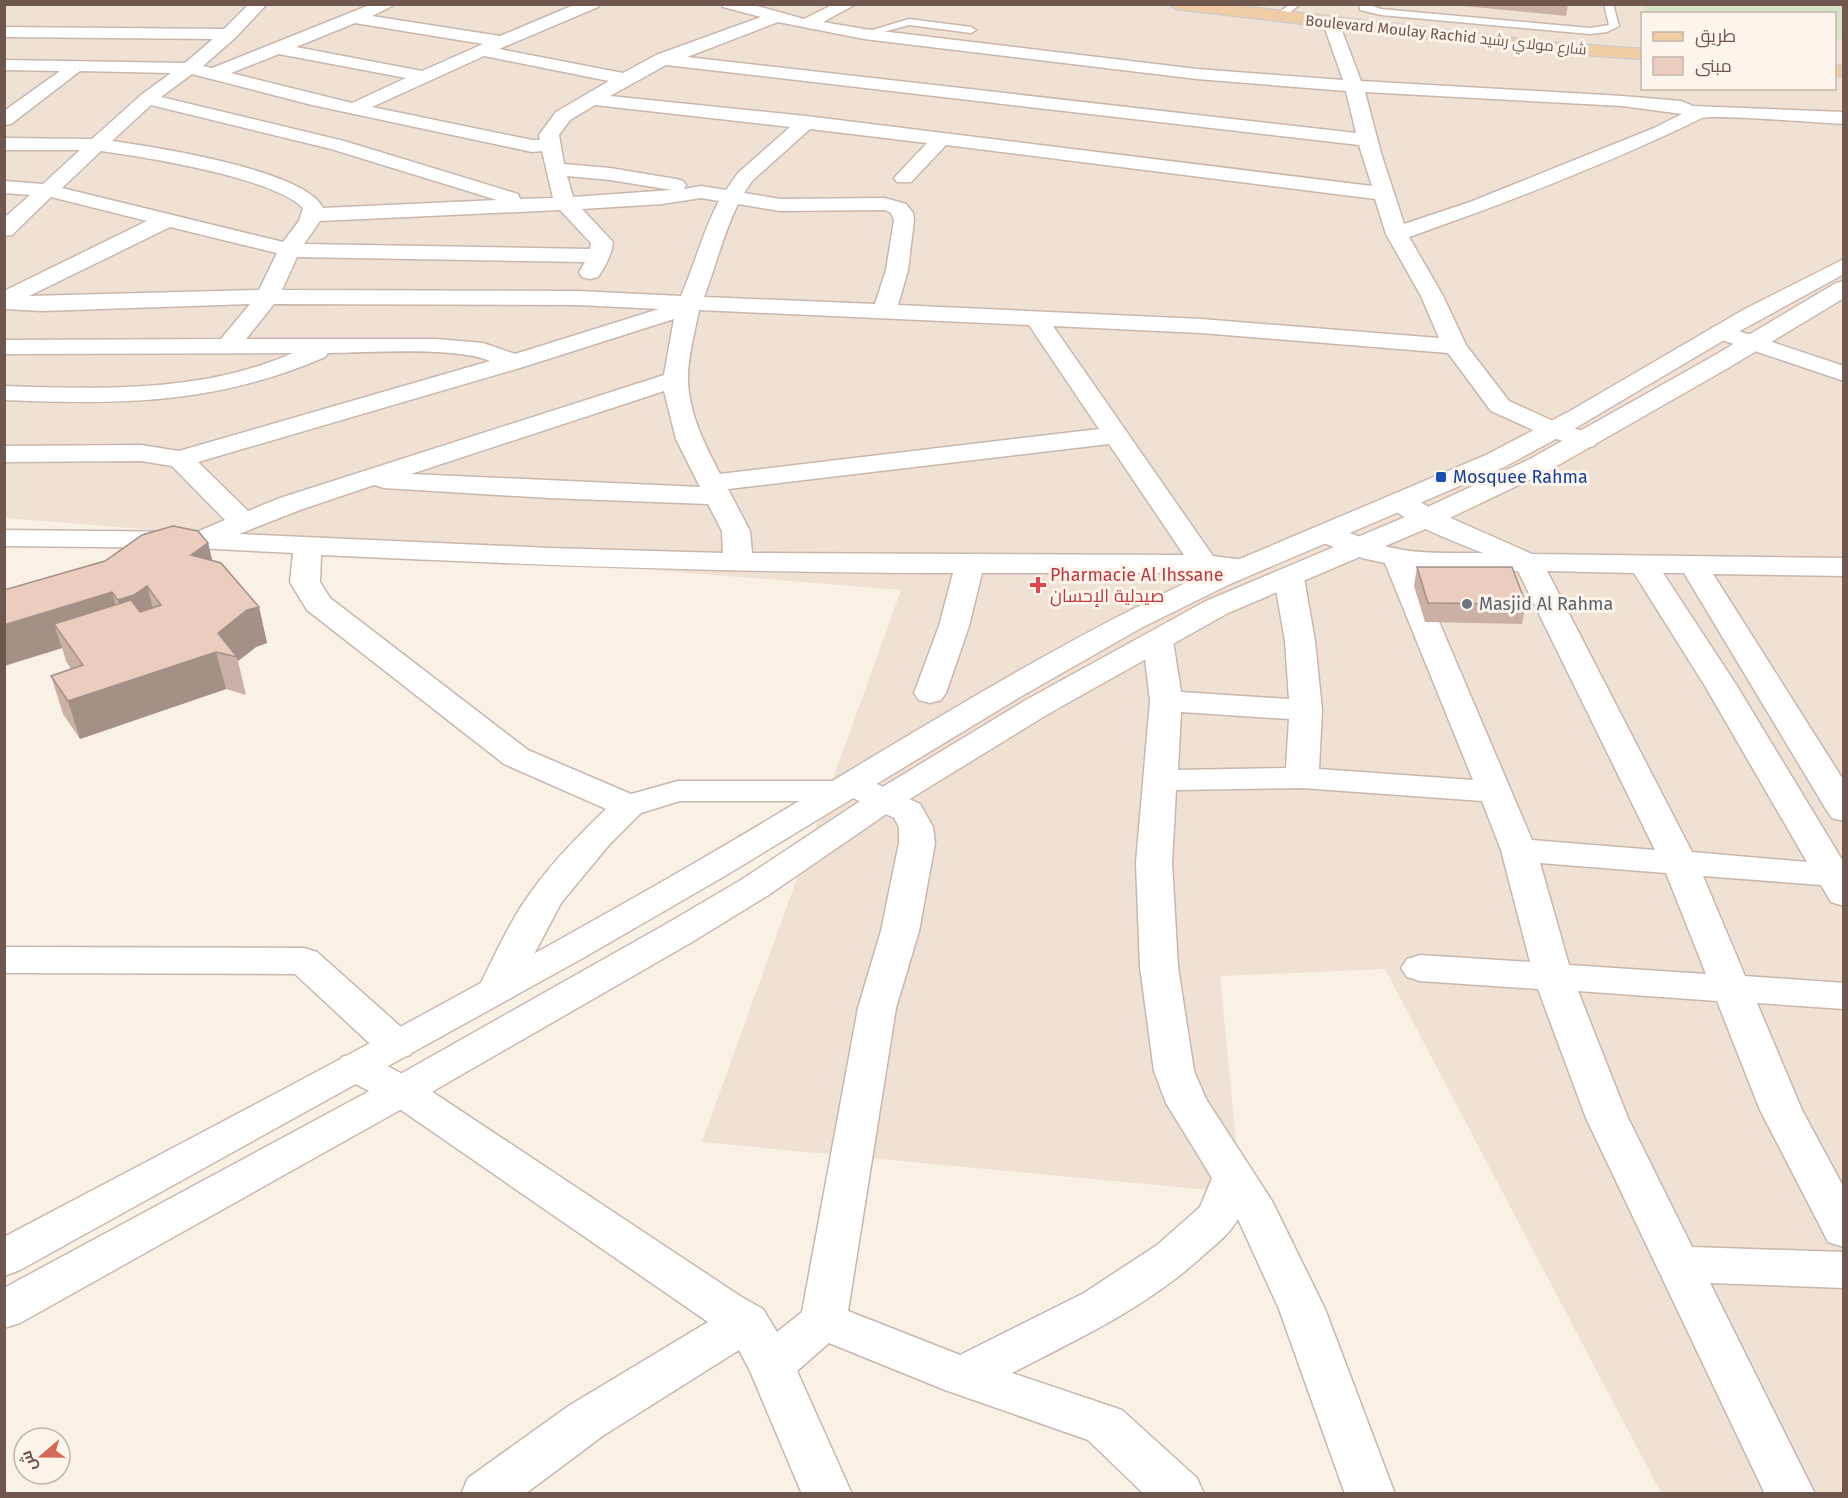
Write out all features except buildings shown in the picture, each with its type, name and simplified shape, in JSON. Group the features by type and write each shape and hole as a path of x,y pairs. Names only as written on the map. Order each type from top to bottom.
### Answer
{"main road":[{"name":"Boulevard Moulay Rachid شارع مولاي رشيد","path":"1177,4 1288,10 1362,10 1542,35 1631,44"},
{"name":"Boulevard Moulay Rachid شارع مولاي رشيد","path":"1239,4 1288,10 1331,23 1545,46 1631,44"}],"street":[{"path":"4,230 147,99 190,68 259,4"},
{"path":"379,4 387,5"},
{"path":"355,108 592,4"},
{"path":"729,4 806,24 864,34 1079,61 1188,87 1354,86 1622,101 1672,106 1690,111 1844,117"},
{"path":"806,24 848,4"},
{"path":"213,74 387,5"},
{"path":"544,8 573,12"},
{"path":"578,298 582,285 600,256 603,245 599,237 565,203 549,135 554,126 563,116 662,59 776,17"},
{"path":"354,18 503,42"},
{"path":"1331,23 1354,86 1367,140 1397,234 1432,296 1455,346 1500,406 1553,430 1585,440"},
{"path":"4,32 229,34"},
{"path":"840,50 864,34"},
{"path":"962,61 978,47"},
{"path":"277,48 425,77"},
{"path":"483,51 625,79"},
{"path":"662,59 759,72 1367,140"},
{"path":"1025,117 1079,61"},
{"path":"808,76 824,63"},
{"path":"4,65 190,68 275,91 532,146 551,145"},
{"path":"4,120 59,81 77,65"},
{"path":"744,84 759,72"},
{"path":"916,105 947,75"},
{"path":"1129,164 1167,118 1188,87"},
{"path":"709,111 728,97"},
{"path":"147,99 337,144 533,205"},
{"path":"591,99 806,123 896,125 941,139 1129,164 1359,192 1384,193"},
{"path":"1397,234 1477,206 1692,119 1694,116 1690,111"},
{"path":"337,144 376,135 413,120"},
{"path":"738,561 736,531 689,440 679,407 675,379 689,305 727,205 745,177 806,123"},
{"path":"997,146 1011,132"},
{"path":"904,178 941,139"},
{"path":"4,144 96,145 181,158 272,182 298,192 310,200 313,206 312,215 289,250 267,297 228,346"},
{"path":"556,169 649,179 701,192 727,205"},
{"path":"4,187 46,190 289,250 600,256"},
{"path":"312,215 662,198 701,192"},
{"path":"662,198 727,205 875,204 899,208 904,215 904,233 885,311"},
{"path":"4,302 38,282 167,220"},
{"path":"4,1310 402,1091 726,905 821,844 859,792 1005,692 1129,622 1242,567 1326,534 1485,492 1585,440 1719,363 1736,337 1844,265"},
{"path":"4,1258 859,792 1037,707 1217,607 1358,548 1497,460 1553,430 1736,337 1844,288"},
{"path":"4,302 42,304 267,297 578,298 689,305 1035,317 1201,326 1455,346"},
{"path":"4,345 42,304"},
{"path":"4,454 141,453 180,459 514,362 689,305"},
{"path":"1035,317 1204,564"},
{"path":"1736,337 1844,374"},
{"path":"4,345 436,346 483,350 514,362"},
{"path":"4,393 179,393 286,368 328,347"},
{"path":"196,540 366,479 675,379"},
{"path":"366,479 549,490 715,489 1115,435"},
{"path":"180,459 243,522"},
{"path":"1414,511 1528,563 1560,622 1678,862 1732,987 1781,1110 1844,1230"},
{"path":"1326,534 1358,548 1398,559 1644,566 1844,567"},
{"path":"4,538 196,540 550,557 970,564 1204,564 1242,567"},
{"path":"308,544 305,582 318,604 516,758 629,806"},
{"path":"1398,559 1519,850 1553,977 1607,1118 1790,1494"},
{"path":"930,693 954,626 970,564"},
{"path":"1693,565 1829,758 1844,811"},
{"path":"1644,566 1721,686 1838,884"},
{"path":"1289,578 1300,641 1306,710 1302,778"},
{"path":"1158,641 1166,701 1154,863 1159,967 1174,1071 1187,1103 1257,1214 1302,1309 1370,1494"},
{"path":"1166,701 1306,710"},
{"path":"1160,780 1302,778 1496,792"},
{"path":"497,989 527,929 547,896 597,837 629,806 678,791 859,792 908,811 916,827 917,843 900,931 877,1008 823,1321 771,1365"},
{"path":"1519,850 1678,862 1838,884"},
{"path":"4,960 304,961 396,1045"},
{"path":"1420,968 1844,996"},
{"path":"356,1067 402,1091 724,1309 747,1322 771,1365 827,1494"},
{"path":"962,1376 1100,1306 1173,1257 1217,1217 1234,1177"},
{"path":"1677,1264 1844,1270"},
{"path":"823,1321 962,1376 1105,1425 1179,1494"},
{"path":"486,1494 587,1420 747,1322"}],"lane":[{"path":"1608,4 1614,26 1631,44"},
{"path":"864,34 909,22 971,30"}],"shaded area":[{"path":"4,5 1843,5 1843,1493 1661,1493 1385,969 1220,976 1241,1193 702,1142 901,590 5,518"}],"green space":[{"path":"1643,5 1843,5 1843,40 1836,39 1836,12 1645,12"}],"place":[{"name":"Mosquee Rahma","path":"1441,477"},
{"name":"Pharmacie Al Ihssane صيدلية الإحسان","path":"1038,585"},
{"name":"Masjid Al Rahma","path":"1467,604"}]}
